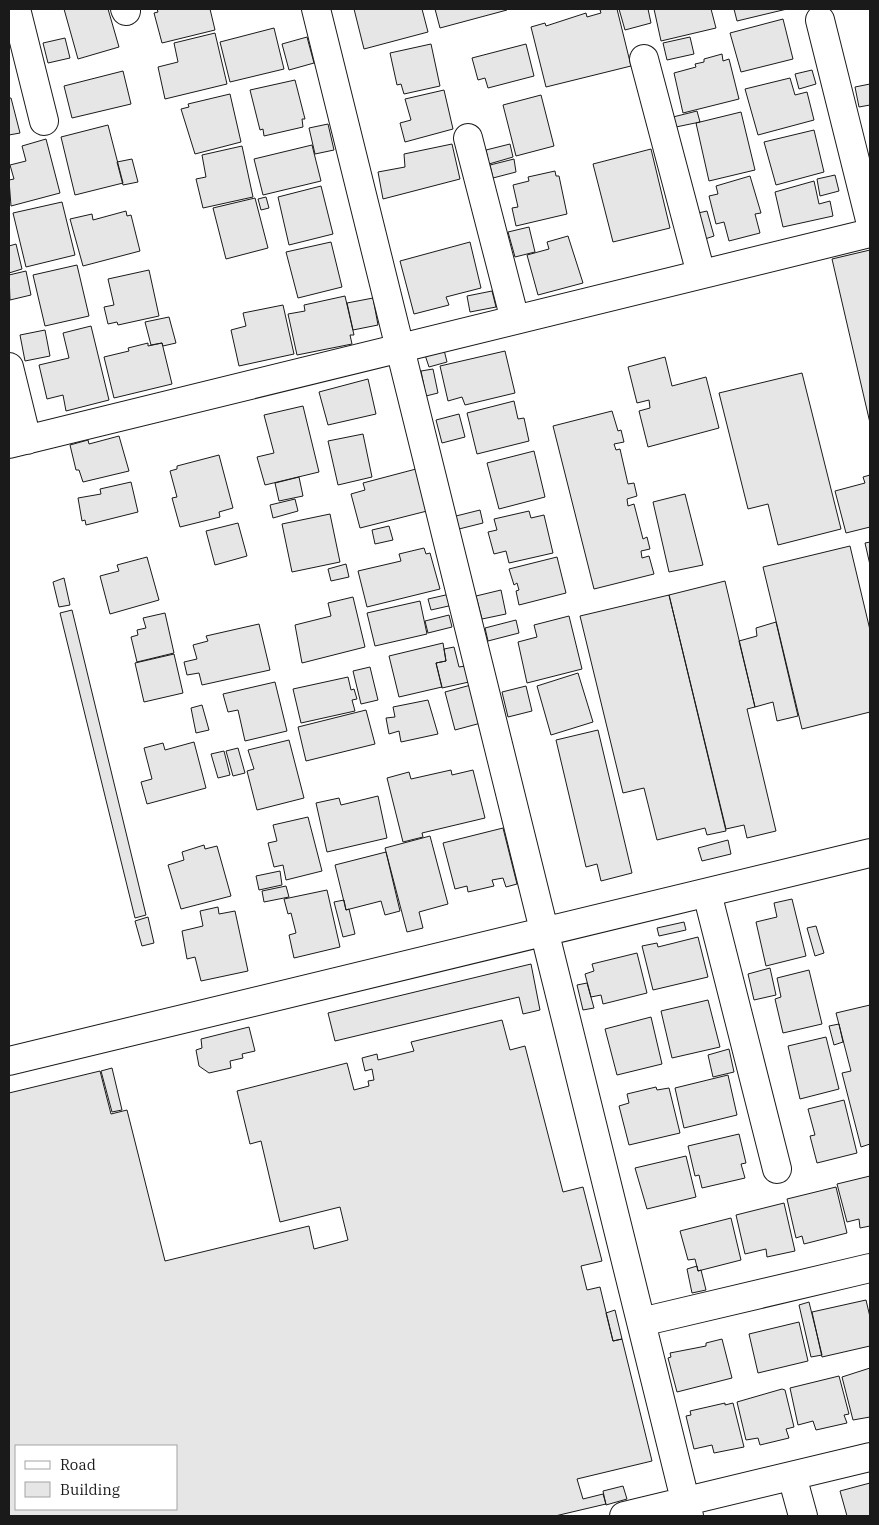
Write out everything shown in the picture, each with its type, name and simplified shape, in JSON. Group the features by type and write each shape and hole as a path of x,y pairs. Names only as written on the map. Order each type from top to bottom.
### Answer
{"street":[{"path":"16,9 44,121"},
{"path":"316,9 687,1509"},
{"path":"820,20 870,220"},
{"path":"644,59 701,274"},
{"path":"468,138 515,320"},
{"path":"9,367 18,442 870,232"},
{"path":"9,1061 870,853"},
{"path":"707,893 777,1169"},
{"path":"641,1322 870,1268"},
{"path":"624,1516 687,1509 792,1476 870,1457"},
{"path":"792,1476 803,1516"}],"building":[{"path":"64,9 108,9 119,47 78,59"},
{"path":"157,9 210,9 215,30 162,43 154,13 158,12"},
{"path":"354,9 422,9 428,32 364,49"},
{"path":"435,9 506,9 507,10 440,28"},
{"path":"604,9 617,9 631,66 546,87 531,27 545,23 546,26 586,13 587,17 601,13 600,10"},
{"path":"619,9 648,9 651,23 625,30"},
{"path":"654,9 711,9 716,28 661,41"},
{"path":"734,9 787,9 737,21"},
{"path":"783,19 793,59 741,72 730,33"},
{"path":"274,28 284,69 230,82 220,42"},
{"path":"215,33 227,84 165,99 158,67 178,62 174,43"},
{"path":"307,37 314,63 289,70 282,44"},
{"path":"690,37 694,54 667,60 663,43"},
{"path":"65,38 70,58 48,63 43,43"},
{"path":"431,44 440,86 404,94 401,84 397,85 390,53"},
{"path":"526,44 534,76 488,88 485,78 478,80 472,58"},
{"path":"722,54 723,61 729,59 739,99 683,113 674,73 696,67 695,64 704,62 704,59"},
{"path":"812,70 816,84 799,89 795,74"},
{"path":"123,71 131,104 72,118 64,86"},
{"path":"790,78 795,95 807,92 814,120 758,135 745,89"},
{"path":"295,80 305,119 302,119 303,127 264,136 263,129 260,130 250,90"},
{"path":"870,84 870,105 859,107 855,87"},
{"path":"444,90 453,129 405,142 400,123 411,120 405,99"},
{"path":"230,94 241,142 195,154 181,109 189,107 188,104"},
{"path":"541,95 554,146 516,156 503,105"},
{"path":"9,98 11,98 20,133 9,135"},
{"path":"697,111 700,122 676,127 673,117"},
{"path":"741,112 755,170 709,181 696,123"},
{"path":"328,124 334,150 315,154 309,128"},
{"path":"108,125 123,183 75,195 61,137"},
{"path":"814,130 824,172 776,185 764,142"},
{"path":"46,139 60,193 11,206 9,180 14,179 10,165 26,161 22,146"},
{"path":"452,144 460,179 383,199 378,172 405,167 404,154"},
{"path":"510,144 513,157 489,164 486,150"},
{"path":"312,145 321,181 263,195 254,159"},
{"path":"242,146 253,197 203,208 196,179 206,177 202,155"},
{"path":"651,149 670,228 613,242 593,164"},
{"path":"132,159 138,182 123,185 117,162"},
{"path":"514,159 516,172 493,178 490,165"},
{"path":"555,171 556,176 559,176 567,214 516,226 512,208 518,207 513,185 529,181 528,177"},
{"path":"835,175 839,191 820,196 817,179"},
{"path":"750,176 761,213 755,214 760,233 729,241 724,222 716,224 709,196 718,194 716,186"},
{"path":"814,181 819,204 830,201 833,216 783,227 775,192"},
{"path":"321,186 333,234 289,245 278,197"},
{"path":"266,197 269,208 261,210 258,199"},
{"path":"255,198 268,248 226,259 213,208"},
{"path":"62,202 75,255 26,267 13,213"},
{"path":"126,211 127,216 131,215 140,251 83,266 70,219 92,214 93,220"},
{"path":"707,211 714,236 705,239 698,213"},
{"path":"529,227 535,252 515,257 508,232"},
{"path":"568,236 583,283 538,295 527,255 549,249 547,242"},
{"path":"331,242 342,287 298,298 286,252"},
{"path":"470,242 481,288 446,297 449,305 414,314 400,261"},
{"path":"16,244 22,269 9,273 9,246"},
{"path":"870,250 870,423 832,259"},
{"path":"77,265 89,316 45,326 33,275"},
{"path":"149,270 159,316 118,325 117,322 108,324 104,307 114,305 108,279"},
{"path":"26,271 31,295 10,300 9,275"},
{"path":"492,291 496,307 470,312 467,296"},
{"path":"345,296 354,335 350,335 352,344 297,355 288,314 305,311 304,305"},
{"path":"373,298 378,325 353,330 347,303"},
{"path":"283,305 294,354 239,366 231,330 246,326 243,313"},
{"path":"169,317 176,343 163,346 162,343 151,345 145,322"},
{"path":"91,326 109,400 66,411 63,395 47,399 39,365 69,358 63,333"},
{"path":"45,330 50,356 25,361 20,335"},
{"path":"148,343 148,346 162,343 172,384 114,398 104,357 129,351 128,348"},
{"path":"444,350 447,362 429,367 425,355"},
{"path":"505,351 515,393 465,405 462,397 448,401 440,366"},
{"path":"665,357 672,386 706,377 719,428 648,447 639,411 650,408 649,400 637,403 628,367"},
{"path":"433,369 438,393 426,396 421,371"},
{"path":"802,373 841,529 778,545 768,504 748,509 719,393"},
{"path":"368,379 376,414 328,425 319,392"},
{"path":"514,401 518,419 524,418 529,441 477,454 467,413"},
{"path":"303,406 319,472 265,485 257,457 274,453 264,415"},
{"path":"612,411 618,431 621,430 624,442 614,444 616,450 620,449 628,484 634,483 637,496 627,499 628,506 634,504 643,539 647,537 650,549 641,551 642,558 649,556 654,574 594,589 553,426"},
{"path":"459,414 465,437 442,443 436,420"},
{"path":"363,434 372,477 338,485 328,441"},
{"path":"119,436 129,471 83,482 79,470 76,470 70,445 88,440 89,444"},
{"path":"534,451 545,497 499,509 487,463"},
{"path":"219,455 233,508 219,512 220,517 180,527 172,498 177,497 170,471 177,469 177,466"},
{"path":"416,469 427,511 360,528 351,494 365,490 363,483"},
{"path":"870,475 870,527 846,533 835,491 865,483 863,477"},
{"path":"299,477 303,496 279,501 275,483"},
{"path":"131,482 138,512 86,525 85,520 82,521 78,498 101,494 100,489"},
{"path":"685,494 703,565 669,572 653,502"},
{"path":"295,499 298,511 273,518 270,505"},
{"path":"480,510 483,523 459,529 456,516"},
{"path":"529,511 531,518 544,515 553,553 509,563 506,551 494,554 488,532 497,530 494,519"},
{"path":"330,514 340,562 292,572 282,524"},
{"path":"238,523 247,556 215,565 206,531"},
{"path":"389,526 393,540 375,544 372,530"},
{"path":"870,542 870,565 865,543"},
{"path":"850,546 870,630 870,712 802,729 763,567"},
{"path":"424,548 426,554 430,553 440,589 367,607 358,571 401,561 399,554"},
{"path":"147,557 159,600 110,614 100,576 119,571 117,565"},
{"path":"557,557 566,593 519,605 516,591 519,590 517,583 514,585 509,569"},
{"path":"346,564 349,577 331,581 328,569"},
{"path":"64,578 70,605 59,607 53,582"},
{"path":"725,581 755,707 747,709 776,831 747,838 744,825 726,829 669,595"},
{"path":"501,590 506,614 482,619 476,596"},
{"path":"450,594 453,605 431,610 428,599"},
{"path":"669,595 726,831 707,835 705,828 657,840 644,788 623,793 580,616"},
{"path":"353,597 365,647 302,663 295,625 331,616 328,603"},
{"path":"420,601 427,634 375,646 367,613"},
{"path":"72,610 146,915 135,918 60,613"},
{"path":"165,613 174,653 137,662 131,637 138,635 137,630 146,628 143,618"},
{"path":"449,615 452,627 428,633 425,621"},
{"path":"569,616 582,669 527,683 518,642 537,637 534,625"},
{"path":"516,620 519,633 488,641 485,628"},
{"path":"776,622 798,716 777,721 773,702 755,707 739,641 757,636 756,628"},
{"path":"259,624 270,670 202,685 199,673 187,675 184,662 197,659 193,645 208,641 206,636"},
{"path":"443,643 446,661 436,663 442,687 399,697 389,656"},
{"path":"454,647 459,667 465,666 469,682 442,688 436,663 446,661 444,649"},
{"path":"174,654 183,693 144,702 135,663"},
{"path":"370,667 378,700 361,704 353,671"},
{"path":"578,673 593,722 551,735 537,686"},
{"path":"348,677 351,690 354,689 357,699 352,700 355,711 301,723 293,689"},
{"path":"275,682 287,731 245,741 238,710 228,712 223,694"},
{"path":"471,685 481,723 455,730 445,692"},
{"path":"526,686 532,711 508,717 502,692"},
{"path":"428,700 438,734 401,742 399,731 389,734 386,718 395,717 393,707"},
{"path":"202,705 209,730 196,733 191,708"},
{"path":"366,710 375,744 306,761 298,727"},
{"path":"598,730 632,873 601,881 597,864 586,867 556,740"},
{"path":"289,740 304,798 257,810 247,771 254,769 248,750"},
{"path":"194,742 206,788 147,804 141,782 152,779 144,748 163,743 165,750"},
{"path":"238,748 245,773 233,776 226,751"},
{"path":"224,751 230,775 218,778 211,754"},
{"path":"451,770 452,775 473,770 485,818 422,833 423,837 403,842 387,778 409,772 411,779"},
{"path":"378,796 387,838 327,852 316,803 339,798 341,805"},
{"path":"308,817 322,871 286,880 283,865 274,867 268,843 277,841 273,825"},
{"path":"503,828 517,884 506,887 503,878 492,880 494,886 468,892 467,886 455,889 443,843"},
{"path":"430,836 448,904 419,912 423,928 407,932 385,848"},
{"path":"728,840 731,854 702,861 698,848"},
{"path":"204,845 205,849 217,846 231,896 181,909 168,865 184,860 182,852"},
{"path":"386,852 400,911 385,915 381,901 346,910 335,865"},
{"path":"280,871 282,885 259,890 256,876"},
{"path":"286,886 289,897 264,902 262,891"},
{"path":"327,890 340,947 294,958 289,935 296,933 291,913 288,914 284,899"},
{"path":"792,899 806,956 766,966 756,922 777,917 774,903"},
{"path":"344,900 346,910 349,909 355,934 343,937 334,902"},
{"path":"218,907 219,914 235,911 248,971 201,981 195,957 187,959 182,931 203,926 200,911"},
{"path":"148,917 154,943 142,946 135,921"},
{"path":"684,922 686,930 659,936 657,928"},
{"path":"816,926 824,953 815,956 807,928"},
{"path":"698,937 708,977 653,990 642,946 657,943 658,947"},
{"path":"637,953 647,993 603,1004 601,995 591,997 585,974 594,971 592,964"},
{"path":"531,964 540,1010 523,1014 519,997 335,1041 328,1013"},
{"path":"770,968 776,995 754,1000 748,974"},
{"path":"809,970 822,1024 783,1033 775,999 781,997 777,978"},
{"path":"587,983 594,1008 583,1010 577,985"},
{"path":"708,1000 720,1047 672,1058 661,1011"},
{"path":"870,1005 870,1144 861,1147 842,1073 851,1071 836,1013"},
{"path":"651,1017 662,1064 617,1075 605,1029"},
{"path":"502,1020 510,1050 525,1046 563,1192 583,1187 602,1261 581,1266 587,1290 600,1287 613,1341 622,1339 652,1461 577,1479 583,1499 603,1494 606,1504 555,1516 9,1516 9,1093 100,1071 111,1114 127,1110 165,1261 309,1226 314,1249 348,1240 340,1207 280,1222 261,1141 250,1144 237,1091 347,1063 354,1090 369,1086 368,1081 374,1080 372,1069 365,1071 362,1058 377,1054 378,1060 414,1051 411,1042"},
{"path":"839,1024 843,1042 834,1045 829,1026"},
{"path":"249,1027 255,1051 242,1054 243,1058 230,1061 231,1068 209,1073 199,1066 196,1050 202,1048 201,1039"},
{"path":"826,1037 839,1089 800,1099 788,1046"},
{"path":"729,1049 734,1072 713,1077 708,1055"},
{"path":"112,1068 122,1110 112,1112 101,1071"},
{"path":"728,1075 737,1115 684,1128 675,1088"},
{"path":"656,1087 657,1090 669,1088 680,1133 629,1145 619,1106 629,1103 627,1094"},
{"path":"844,1100 857,1153 817,1163 810,1136 815,1135 808,1109"},
{"path":"739,1134 746,1163 741,1164 745,1178 702,1188 699,1175 695,1176 688,1146"},
{"path":"686,1156 696,1197 647,1209 635,1168"},
{"path":"870,1176 870,1226 860,1228 859,1219 847,1222 837,1184"},
{"path":"836,1187 847,1233 804,1244 802,1236 796,1238 787,1199"},
{"path":"784,1203 795,1251 767,1257 766,1249 745,1254 736,1215"},
{"path":"731,1218 741,1260 698,1271 695,1259 688,1260 680,1231"},
{"path":"697,1266 698,1271 701,1270 706,1290 692,1293 687,1269"},
{"path":"866,1300 870,1317 870,1346 822,1357 812,1312"},
{"path":"809,1302 822,1355 811,1357 799,1305"},
{"path":"615,1310 622,1339 613,1341 606,1313"},
{"path":"799,1322 808,1361 758,1373 749,1334"},
{"path":"722,1339 732,1378 677,1392 668,1358 671,1357 670,1353 706,1346 706,1343"},
{"path":"870,1368 870,1417 853,1420 842,1377"},
{"path":"839,1376 849,1414 844,1415 847,1423 816,1430 813,1421 798,1425 790,1388"},
{"path":"782,1389 785,1390 794,1427 786,1429 789,1438 760,1445 758,1438 746,1440 737,1402"},
{"path":"725,1403 725,1405 733,1403 744,1447 714,1453 712,1445 694,1449 686,1416 691,1415 690,1411"},
{"path":"870,1483 870,1516 847,1516 840,1491"},
{"path":"623,1486 627,1499 606,1505 603,1491"}]}
